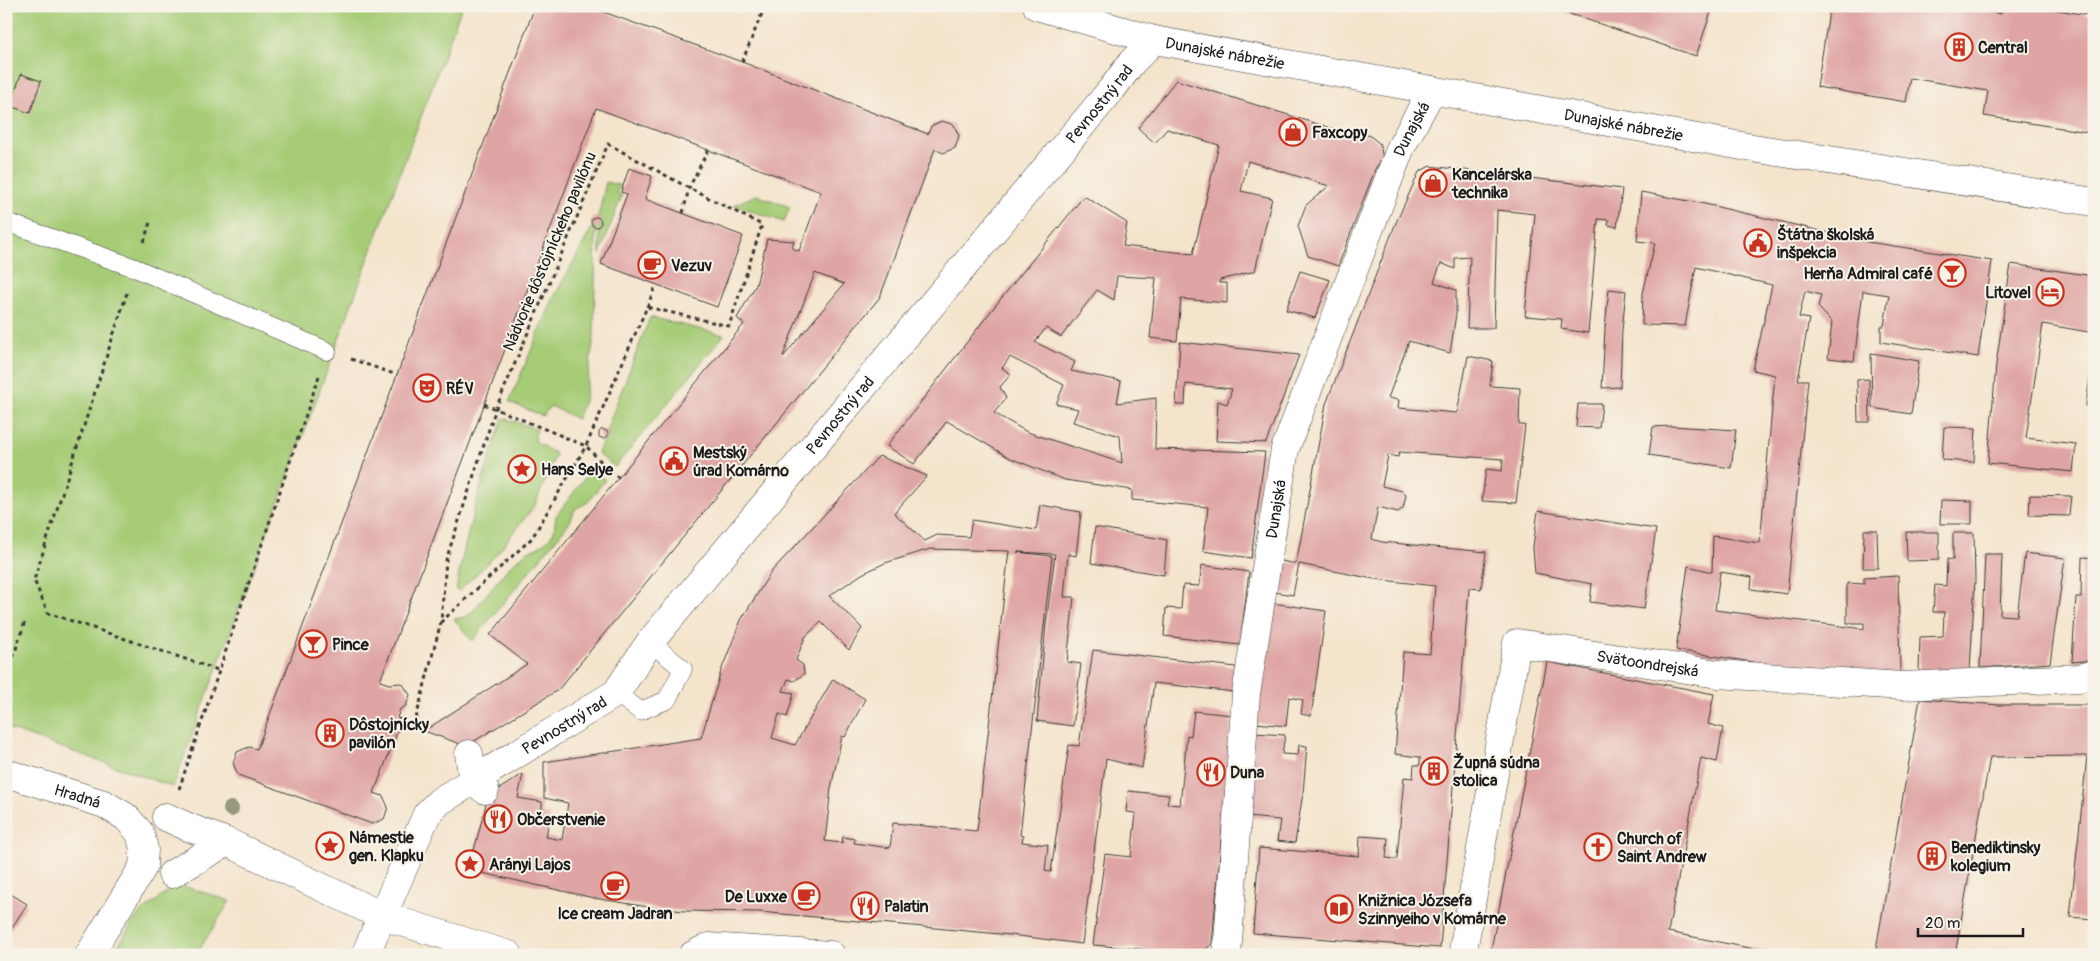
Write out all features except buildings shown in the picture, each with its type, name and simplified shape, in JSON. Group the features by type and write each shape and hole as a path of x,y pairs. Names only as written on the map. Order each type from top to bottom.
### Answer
{"street":[{"name":"Dunajské nábrežie","path":"1038,6 1154,40 1754,148 2094,202"},
{"name":"Pevnostný rad","path":"366,952 428,814 440,801 477,775 616,694 650,642 1112,89 1132,62 1154,40"},
{"name":"Dunajská","path":"1227,955 1246,694 1285,449 1401,147 1432,90"},
{"name":"Svätoondrejská","path":"1466,955 1464,945 1517,643 1718,674 1903,686 2079,678 2094,674"},
{"name":"Hradná","path":"6,773 104,804 126,817 140,833 144,850 144,867 89,955"},
{"path":"166,817 227,842 382,916 509,955"},
{"path":"172,874 227,842"},
{"path":"693,955 708,947 831,955"}],"lane":[{"path":"6,222 134,268 327,351"},
{"path":"616,694 640,711 667,700 683,669 650,642"}],"path":[{"path":"742,62 765,6"},
{"name":"Nádvorie dôstojníckeho pavilónu","path":"414,726 441,622 446,560 496,408 608,144 762,225 729,326 647,307"},
{"path":"684,213 689,188 708,150"},
{"path":"150,222 34,580 48,613 218,670"},
{"path":"441,622 532,538 586,446 656,285"},
{"path":"166,817 182,782 218,670 327,351 397,375"},
{"path":"484,404 586,446 619,478"},
{"path":"6,680 25,621"}],"green space":[{"path":"6,6 462,6 173,787 6,728"},
{"path":"606,182 619,185 617,193 622,195 600,254 599,226 601,222 598,217"},
{"path":"756,195 790,207 784,222 734,205"},
{"path":"593,226 596,227 594,335 585,398 577,419 553,407 549,407 543,416 509,402 554,297"},
{"path":"650,317 724,335 615,467 598,454 603,440 607,440 609,436 607,428"},
{"path":"503,418 537,429 536,442 556,454 535,505 495,556 459,591 456,590 470,524"},
{"path":"592,468 605,480 588,502 575,509 570,522 472,641 454,619 465,617 472,612 509,567 528,551 537,548 549,539 554,531 556,516"},
{"path":"177,884 230,901 196,955 112,955 137,916"}],"place":[{"name":"Central","path":"1959,47"},
{"name":"Faxcopy","path":"1293,132"},
{"name":"Kancelárska technika","path":"1433,183"},
{"name":"Štátna školská inšpekcia","path":"1758,243"},
{"name":"Vezuv","path":"652,265"},
{"name":"Herňa Admiral café","path":"1952,273"},
{"name":"Litovel","path":"2050,292"},
{"name":"RÉV","path":"427,388"},
{"name":"Mestský úrad Komárno","path":"674,461"},
{"name":"Hans Selye","path":"522,469"},
{"name":"Pince","path":"313,644"},
{"name":"Dôstojnícky pavilón","path":"330,733"},
{"name":"Župná súdna stolica","path":"1434,771"},
{"name":"Duna","path":"1211,772"},
{"name":"Občerstvenie","path":"498,819"},
{"name":"Námestie gen. Klapku","path":"330,846"},
{"name":"Church of Saint Andrew","path":"1598,847"},
{"name":"Benediktinsky kolegium","path":"1932,856"},
{"name":"Arányi Lajos","path":"470,864"},
{"name":"Ice cream Jadran","path":"615,886"},
{"name":"De Luxxe","path":"806,896"},
{"name":"Palatin","path":"865,906"},
{"name":"Knižnica Józsefa Szinnyeiho v Komárne","path":"1339,909"}]}
